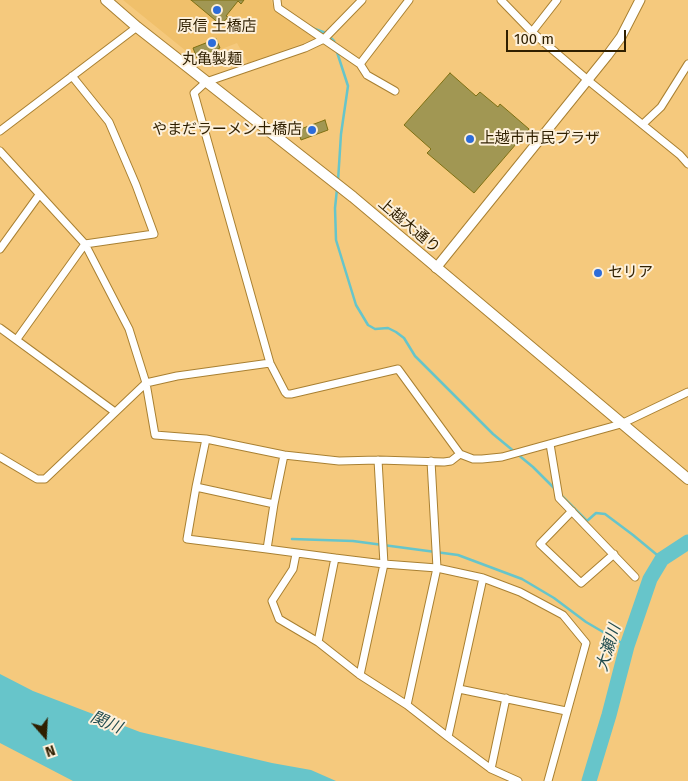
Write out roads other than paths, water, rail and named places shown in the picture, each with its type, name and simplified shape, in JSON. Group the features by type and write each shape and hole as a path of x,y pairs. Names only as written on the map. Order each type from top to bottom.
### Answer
{"main road":[{"name":"上越大通り","path":"109,1 137,27 352,198 688,479"}],"street":[{"path":"277,0 278,8 360,64 367,75 395,90"},
{"path":"360,64 409,0"},
{"path":"501,0 532,32 680,154 688,164"},
{"path":"532,32 557,0"},
{"path":"436,268 620,37 640,0"},
{"path":"360,1 324,39 305,48 206,82 194,94 270,363 287,394 398,369 460,454 473,459 494,458 621,424 688,392"},
{"path":"0,131 137,27"},
{"path":"644,124 660,106 688,64"},
{"path":"17,340 85,244 154,234 136,185 109,122 72,76"},
{"path":"0,151 85,244 129,329 146,383 155,435 206,440 284,454 339,461 451,461 460,454"},
{"path":"0,248 39,195"},
{"path":"0,328 115,412"},
{"path":"0,457 37,479 45,479 60,467 146,383 176,376 270,363"},
{"path":"206,440 187,539 296,554 437,568 483,578 520,592 563,615 586,643 548,781"},
{"path":"550,444 559,498 635,576"},
{"path":"267,549 284,454"},
{"path":"360,675 384,564 378,460"},
{"path":"407,705 437,568 431,461"},
{"path":"196,488 274,504"},
{"path":"572,511 540,544 581,583 614,554"},
{"path":"296,554 293,569 272,601 279,619 318,642 360,675 407,705 491,769 518,781"},
{"path":"318,642 335,558"},
{"path":"448,737 483,578"},
{"path":"458,689 566,711"},
{"path":"491,769 506,698"}],"water":[{"name":"関川","path":"0,674 33,691 140,732 272,763 311,770 336,781 73,781 0,743"}],"waterway":[{"path":"312,28 326,33 335,44"},
{"path":"336,49 348,86 341,134 338,181"},
{"path":"337,189 335,208 336,240 356,305 368,325 375,329 388,328 404,338 415,356 493,434 533,467 555,489"},
{"path":"561,495 587,521 596,513 605,514 662,559"},
{"path":"292,539 353,541 458,555 522,579 554,598 586,622 627,646"},
{"name":"大瀬川","path":"589,781 627,646 650,579 662,559 688,542"}],"place":[{"name":"原信 土橋店","path":"217,10"},
{"name":"丸亀製麺","path":"212,43"},
{"name":"やまだラーメン土橋店","path":"312,130"},
{"name":"上越市市民プラザ","path":"470,139"},
{"name":"セリア","path":"598,273"}]}
